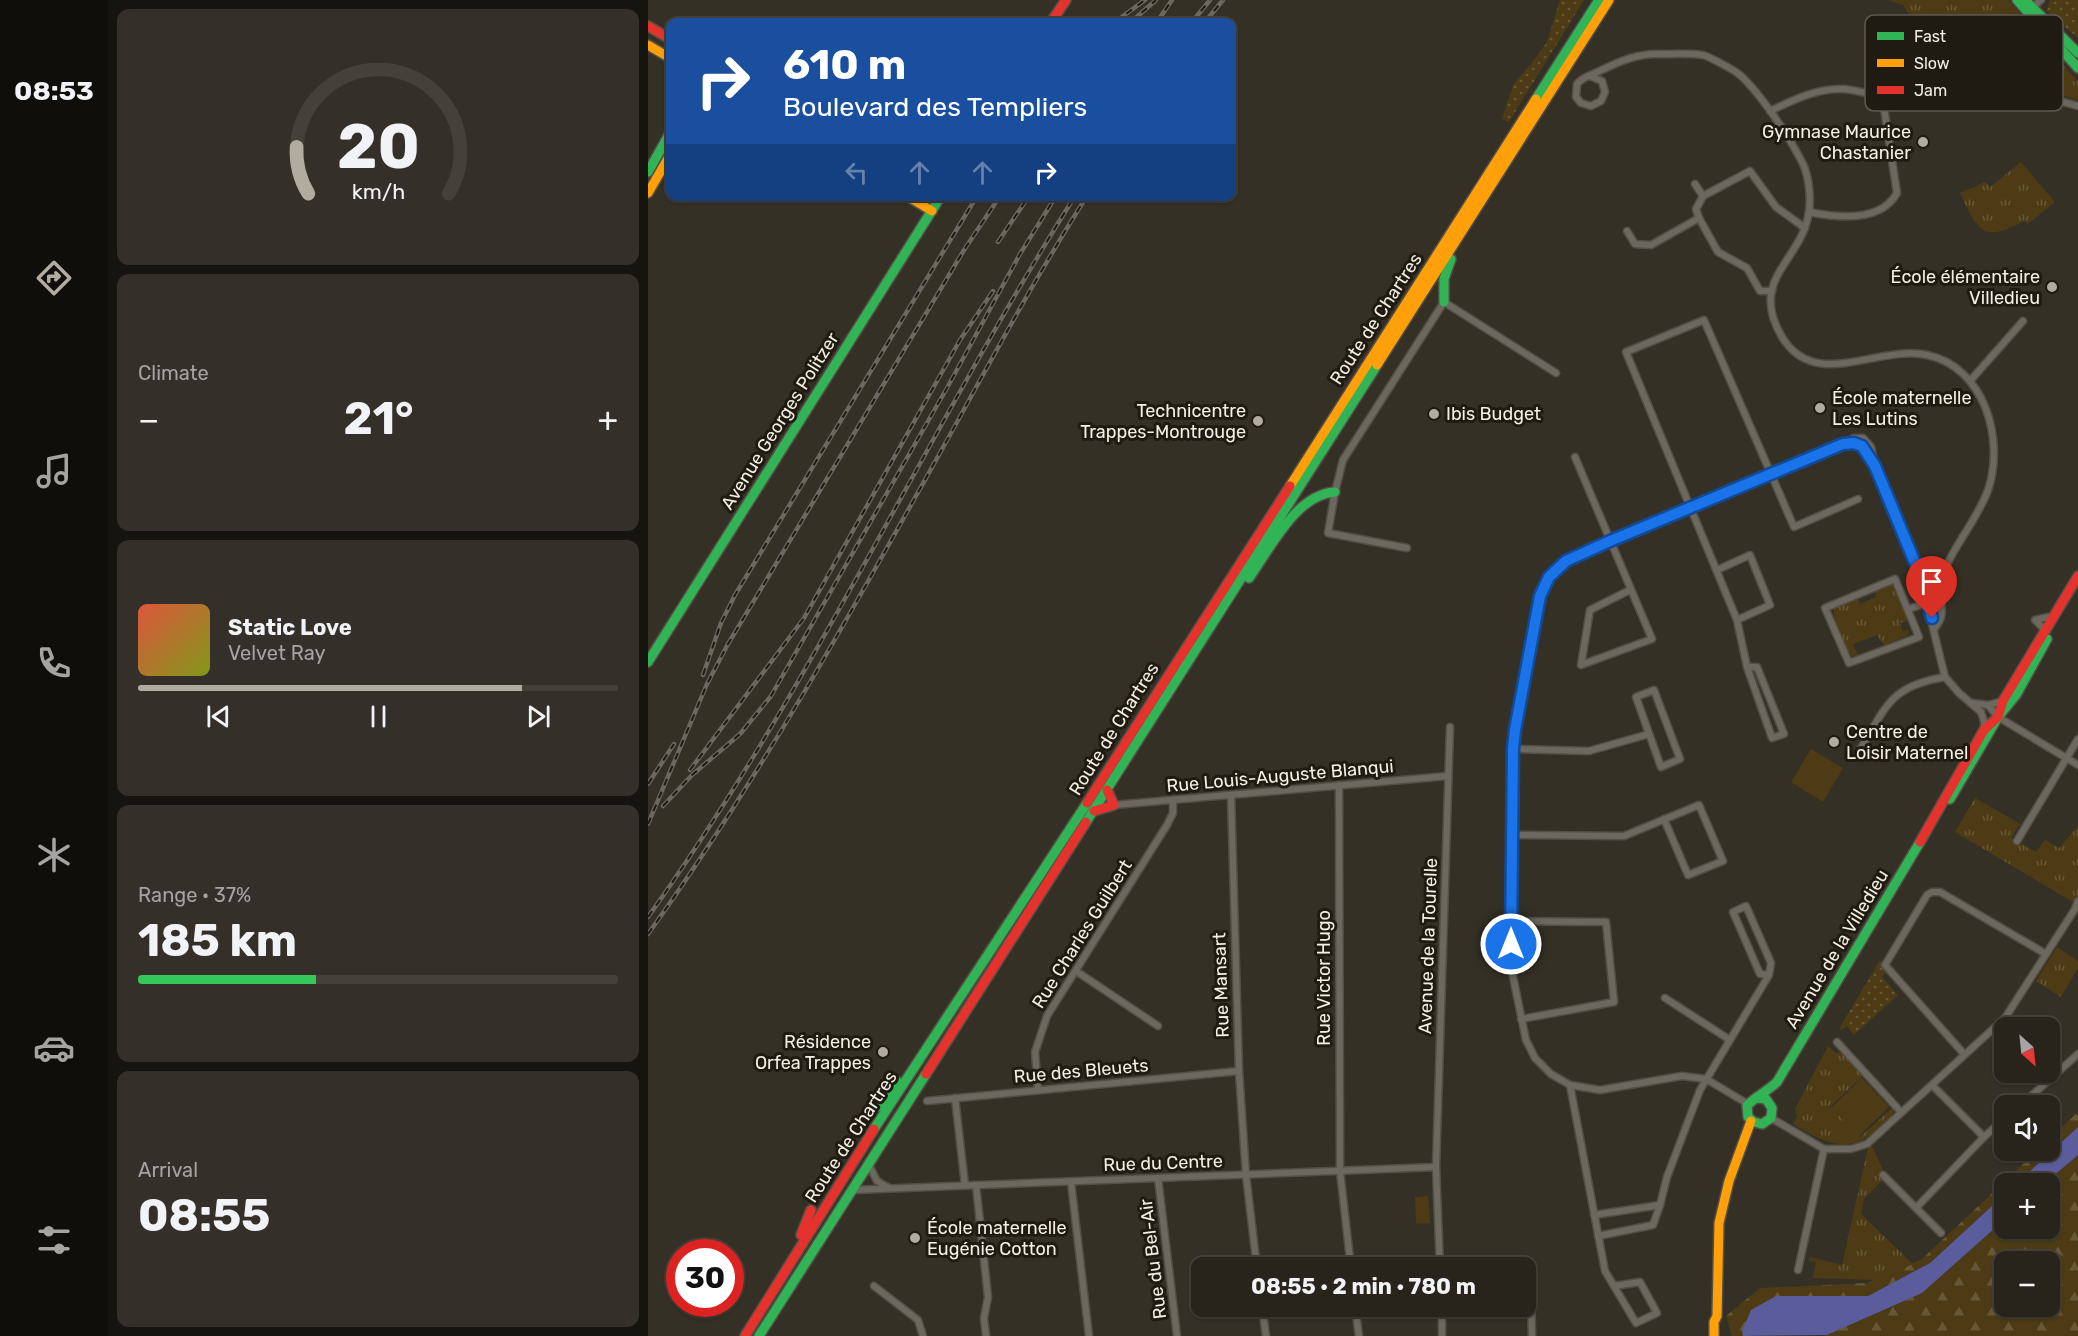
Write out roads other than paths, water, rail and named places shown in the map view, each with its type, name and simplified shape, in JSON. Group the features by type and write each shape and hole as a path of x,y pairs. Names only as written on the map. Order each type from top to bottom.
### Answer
{"main road":[{"name":"Route de Chartres","path":"745,1336 831,1196 1070,830 1599,0"},
{"name":"Route de Chartres","path":"762,1335 1021,922 1494,184 1609,0"},
{"path":"2017,0 2030,15"},
{"path":"1054,18 1064,3"},
{"path":"2029,4 2040,15"},
{"path":"648,26 666,37"},
{"path":"2063,38 2078,53"},
{"path":"648,45 666,56"},
{"path":"2063,53 2078,70"},
{"path":"648,172 666,140"},
{"path":"648,193 666,162"},
{"path":"1444,302 1446,270 1479,217 1494,184"},
{"path":"915,201 932,211"},
{"name":"Avenue Georges Politzer","path":"648,662 937,201"},
{"path":"1230,596 1240,592 1299,509 1317,495 1335,492"},
{"name":"Avenue de la Villedieu","path":"1925,833 1961,783 1998,717 2003,701 2078,576"},
{"name":"Avenue de la Villedieu","path":"1771,1105 1777,1082 1984,730 2016,695 2059,615 2066,596"},
{"path":"1094,811 1114,805 1107,790"},
{"path":"878,1107 903,1076 916,1066"},
{"name":"Avenue de la Villedieu","path":"1758,1098 1777,1082"},
{"path":"1758,1098 1766,1099 1773,1111 1771,1118 1766,1123 1754,1123 1746,1113 1748,1104 1758,1098"},
{"path":"1721,1336 1717,1316 1719,1223 1724,1196 1741,1144 1754,1123"},
{"path":"789,1266 791,1253 805,1229 811,1210"},
{"path":"1714,1336 1714,1322 1717,1316"}],"street":[{"path":"2029,4 2041,0"},
{"path":"1590,76 1602,81 1605,92 1601,101 1591,106 1581,103 1575,92 1580,80 1618,61 1653,54 1704,55 1739,74 1770,111 1803,165 1807,178 1809,212 1805,228 1778,272 1772,291 1772,314 1783,339 1800,356 1812,362 1836,365 1906,352 1927,354 1952,365 1970,381 1984,402 1993,429 1995,444 1991,477 1985,499 1948,561 1932,618"},
{"path":"1770,111 1808,95 1829,90 1843,89 1865,92"},
{"path":"2063,102 2078,106"},
{"path":"1809,212 1823,215 1863,216 1891,204 1897,193 1884,111"},
{"path":"1772,291 1760,291 1747,268 1718,252 1696,209 1703,196 1750,171 1776,207 1805,228"},
{"path":"1695,184 1703,196"},
{"path":"1627,231 1635,244 1652,245 1699,218"},
{"path":"1407,548 1328,533 1343,460 1444,302 1556,374"},
{"path":"1747,667 1757,667 1784,734 1772,738 1747,667 1737,620 1626,352 1704,320 1794,527 1858,499"},
{"path":"1970,381 2023,321"},
{"path":"1748,1104 1706,1079 1682,1076 1600,1090 1570,1085 1551,1074 1535,1058 1526,1040 1511,967 1513,749 1540,596 1549,577 1566,561 1610,541 1771,475 1854,438 1863,438 1871,447 1875,466 1920,575 1935,628 1945,677 1981,712 1984,730"},
{"path":"1575,457 1652,639 1581,665 1590,610 1630,590"},
{"path":"1717,570 1750,555 1770,605 1737,620"},
{"path":"1895,579 1908,609 1918,637 1850,663 1825,608 1895,579"},
{"path":"1935,628 1943,609 1940,594"},
{"path":"1908,609 1928,603"},
{"path":"2045,630 2035,620 2053,615"},
{"path":"1860,748 1889,701 1899,692 1926,680 1945,677"},
{"path":"1654,690 1680,759 1661,767 1649,734 1636,697 1654,690"},
{"path":"1972,703 1988,705 2003,701"},
{"path":"1988,705 1998,717"},
{"path":"1981,712 1998,717 2078,765"},
{"name":"Avenue de la Tourelle","path":"1440,1257 1436,1167 1450,727"},
{"path":"1513,749 1589,751 1649,734"},
{"path":"2017,842 2078,739"},
{"name":"Rue Louis-Auguste Blanqui","path":"1114,805 1448,776"},
{"name":"Rue Victor Hugo","path":"1339,785 1340,1171 1350,1257"},
{"name":"Rue Mansart","path":"1231,795 1239,1071 1246,1175 1256,1257"},
{"name":"Rue Charles Guilbert","path":"1038,1090 1035,1052 1038,1037 1047,1016 1167,825 1173,813 1173,800"},
{"path":"1512,835 1624,836 1698,804 1723,861 1688,875 1664,819"},
{"path":"1964,1054 1885,965 1927,895 1940,892 2046,954"},
{"path":"2006,1017 2077,910 2078,901"},
{"path":"1598,1236 1653,1225 1679,1144 1700,1090 1769,975 1770,963 1746,906 1733,912 1760,975 1769,975"},
{"path":"1511,921 1606,922 1614,1002 1521,1019"},
{"path":"1076,971 1158,1026"},
{"path":"1665,998 1730,1040"},
{"path":"1771,1118 1824,1149 1851,1149 1867,1143 1994,1028"},
{"path":"1837,1042 1901,1112"},
{"path":"2060,1070 2078,1054"},
{"name":"Rue des Bleuets","path":"927,1101 1239,1071"},
{"path":"2032,1095 2045,1083"},
{"path":"1570,1085 1605,1271 1636,1323 1657,1313 1640,1282 1614,1286"},
{"path":"1932,1085 1984,1137"},
{"path":"955,1098 965,1185"},
{"path":"1916,1208 1994,1128"},
{"path":"1798,1270 1824,1149"},
{"path":"868,1164 877,1181 892,1189"},
{"name":"Rue du Centre","path":"852,1190 1436,1167"},
{"path":"1883,1175 1941,1233"},
{"name":"Rue du Bel-Air","path":"1158,1178 1177,1336"},
{"path":"1071,1182 1089,1336"},
{"path":"976,1185 988,1297 984,1318 986,1336"},
{"path":"1594,1215 1660,1205"},
{"path":"874,1286 918,1320 923,1336"},
{"path":"1263,1317 1266,1336"},
{"path":"1356,1317 1359,1336"},
{"path":"1442,1317 1443,1336"},
{"path":"1532,1317 1532,1336"}],"railway":[{"path":"1120,18 1145,0"},
{"path":"1136,18 1156,0"},
{"path":"1160,18 1172,0"},
{"path":"1195,18 1210,0"},
{"path":"1208,18 1223,0"},
{"path":"703,675 721,623 735,595 974,201"},
{"path":"648,824 707,684 728,644 964,250 997,201"},
{"path":"998,242 1026,201"},
{"path":"663,806 692,775 740,734 771,696 947,388 1020,254 1053,201"},
{"path":"648,917 707,830 763,741 968,377 1072,201"},
{"path":"648,934 730,813 807,688 1017,313 1084,201"},
{"path":"690,770 804,618 960,340 993,291"},
{"path":"648,784 674,744"}],"place":[{"name":"Gymnase Maurice Chastanier","path":"1923,142"},
{"name":"École élémentaire Villedieu","path":"2052,287"},
{"name":"École maternelle Les Lutins","path":"1820,408"},
{"name":"Ibis Budget","path":"1434,414"},
{"name":"Technicentre Trappes-Montrouge","path":"1258,421"},
{"name":"Centre de Loisir Maternel","path":"1834,742"},
{"name":"Résidence Orfea Trappes","path":"883,1052"},
{"name":"École maternelle Eugénie Cotton","path":"915,1238"}]}
